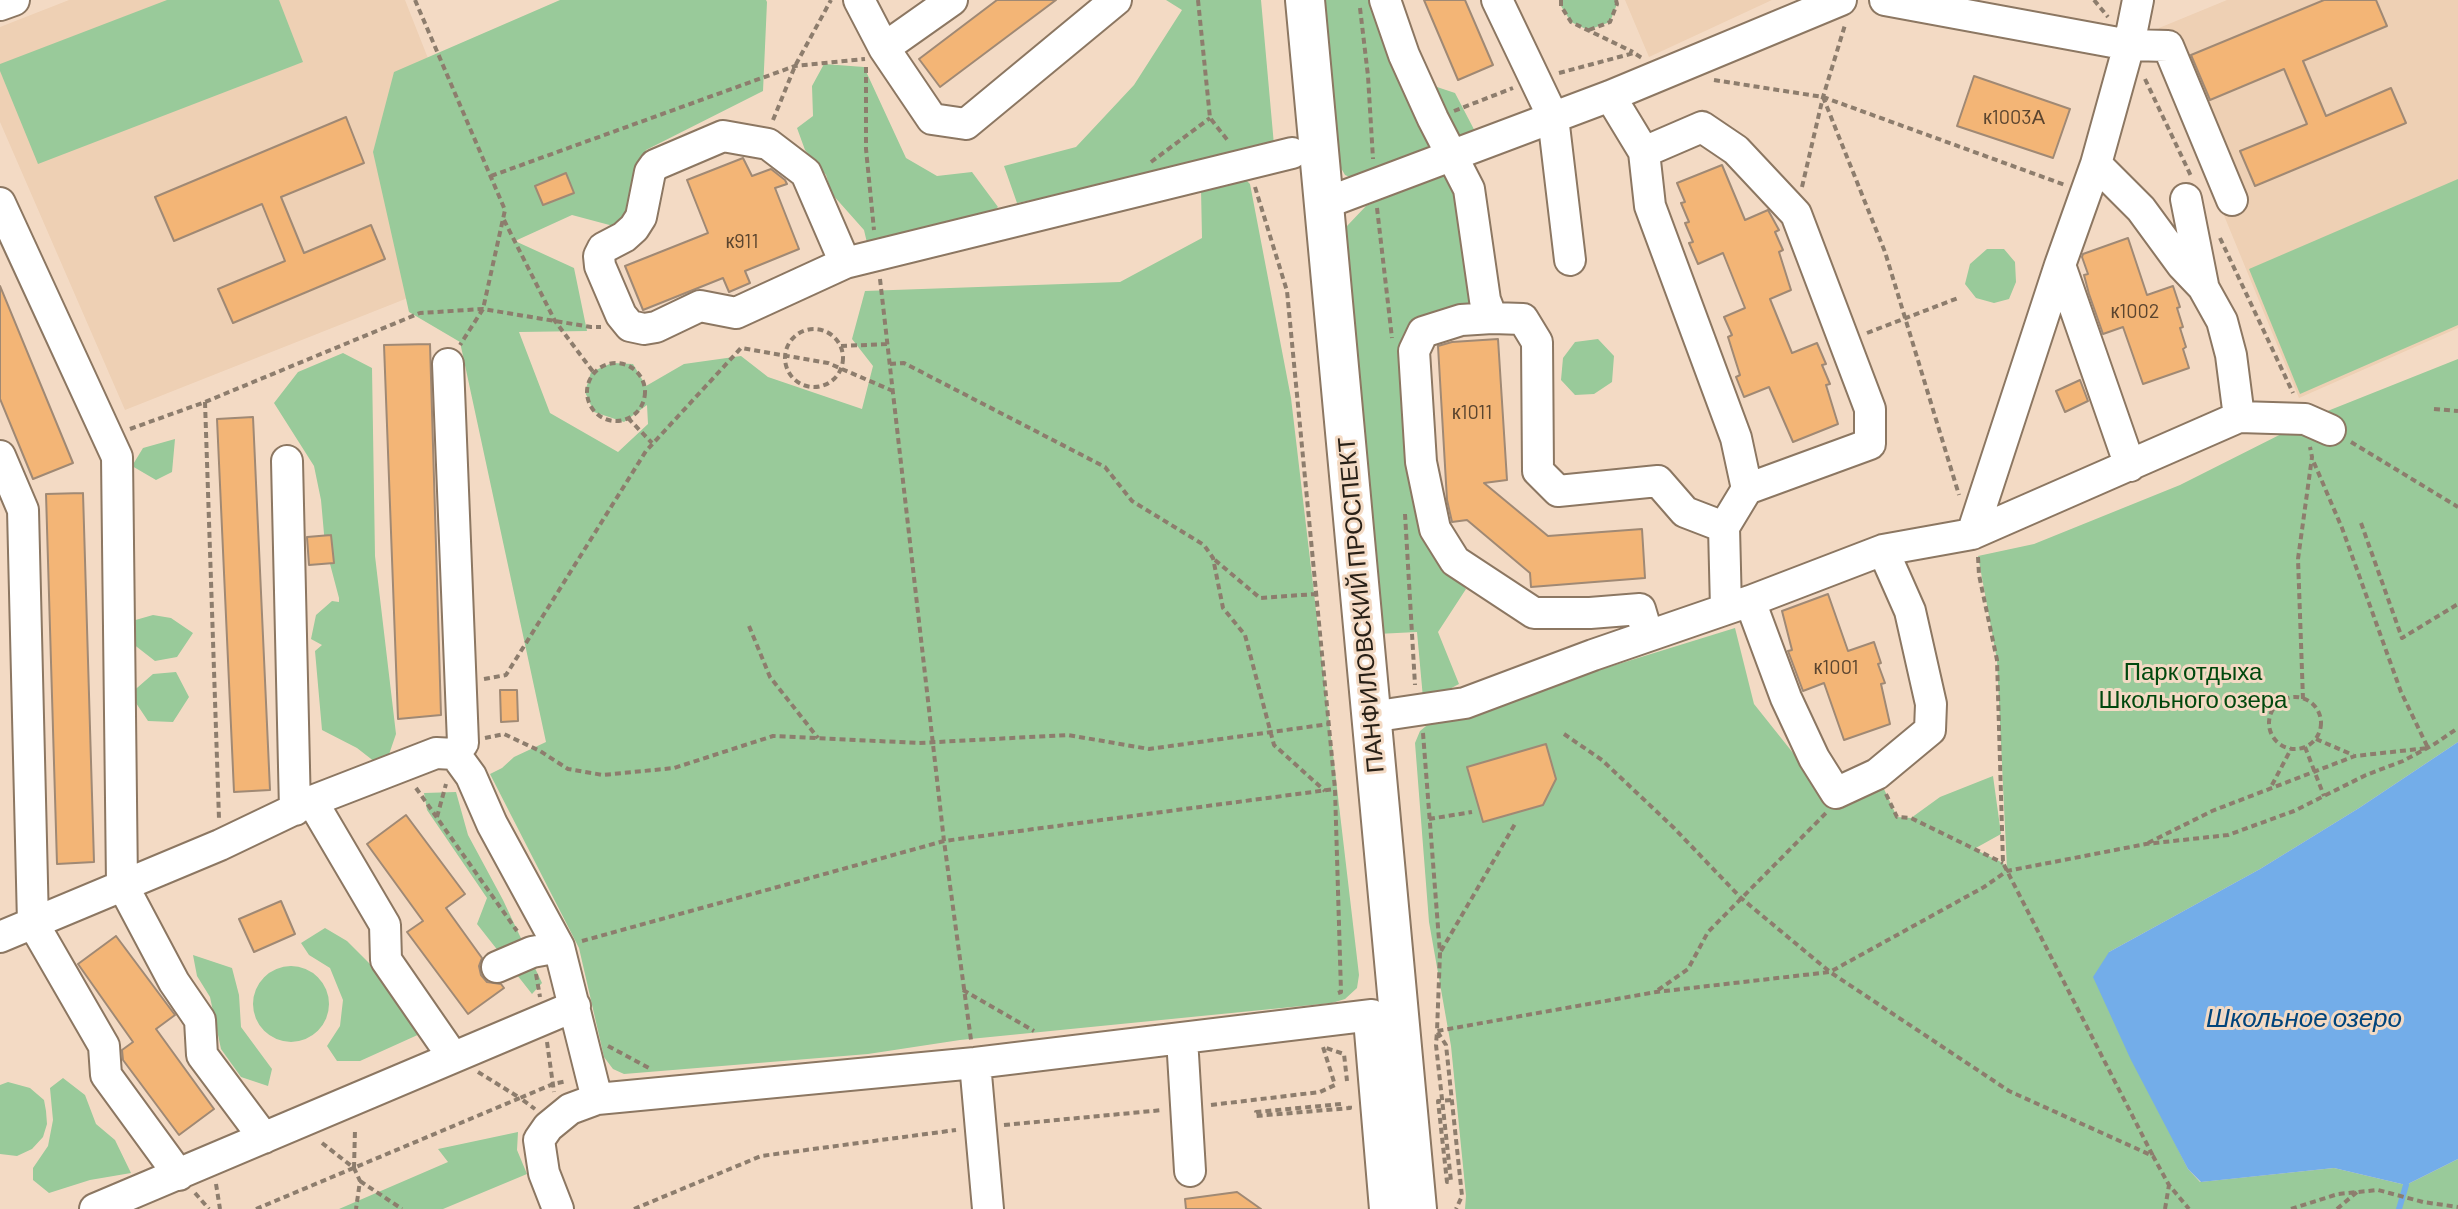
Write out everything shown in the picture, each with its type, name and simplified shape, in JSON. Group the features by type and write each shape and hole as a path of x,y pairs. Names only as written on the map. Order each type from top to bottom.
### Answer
{"main road":[{"name":"ПАНФИЛОВСКИЙ ПРОСПЕКТ","path":"1280,0 1389,1209"},
{"name":"ПАНФИЛОВСКИЙ ПРОСПЕКТ","path":"1305,0 1417,1209"}],"street":[{"path":"0,5 14,0"},
{"path":"859,0 884,48 932,119 966,124 1116,0"},
{"path":"884,48 952,0"},
{"path":"1385,0 1404,55 1469,189 1485,300 1492,318"},
{"path":"1497,0 1553,117 1570,260"},
{"path":"1885,0 2129,45 2168,46 2232,200"},
{"path":"1972,534 2091,178 2129,45 2138,0"},
{"path":"1323,204 1845,7"},
{"path":"1610,96 1644,152 1650,206 1736,438 1747,489"},
{"path":"1644,152 1702,127 1736,150 1796,214 1870,409 1870,444 1747,489 1724,527 1738,605 1814,758 1836,793 1877,774 1930,730 1931,704 1910,611 1883,550"},
{"path":"845,263 806,173 763,143 723,136 655,165 650,172 641,217 634,228 603,248 599,256 600,266 621,315 630,326 644,329 656,327 700,306 736,313 845,263 1292,153"},
{"path":"2091,178 2141,209 2182,265 2203,287 2222,321 2231,355 2239,417"},
{"path":"2186,199 2203,287"},
{"path":"0,203 117,457 122,884 174,982 200,1020 202,1055 264,1138"},
{"path":"2060,265 2130,466"},
{"path":"1648,636 1640,609 1534,613 1455,561 1435,529 1421,462 1414,351 1423,332 1461,320 1523,319 1537,342 1538,471 1558,491 1658,481 1685,512 1724,527"},
{"path":"448,364 461,684 459,749 578,1018 597,1099"},
{"path":"1371,717 1465,703 1883,550 1972,534 2239,417 2317,424"},
{"path":"0,456 23,510 33,923 104,1046 106,1075 179,1175"},
{"path":"287,461 304,806 385,925 386,960 453,1057"},
{"path":"0,937 220,845 304,806 436,753 459,749"},
{"path":"497,967 546,949"},
{"path":"558,1209 536,1174 539,1140 570,1109 597,1099 975,1063 1372,1015"},
{"path":"95,1209 543,1019 578,1018"},
{"path":"1182,1038 1190,1171"},
{"path":"975,1063 988,1209"}],"path":[{"path":"415,0 505,210 483,309 448,364"},
{"path":"763,143 795,66 831,0"},
{"path":"1198,0 1210,118 1247,164 1287,291 1335,789 1341,992 1328,996"},
{"path":"1359,0 1368,76 1374,183 1393,344"},
{"path":"1561,0 1561,6 1571,22 1634,53"},
{"path":"1588,30 1610,22 1616,0"},
{"path":"1796,214 1845,7"},
{"path":"491,176 795,66 866,59 866,149 877,255 944,841 975,1063"},
{"path":"1713,80 1823,97 2091,178"},
{"path":"1823,97 1885,252 1978,556 1979,575 1997,660 2003,863 2153,1156 2169,1185 2189,1209"},
{"path":"1140,170 1210,118"},
{"path":"503,219 555,321 594,373"},
{"path":"1846,341 1958,298"},
{"path":"109,436 205,402 420,313 483,309 591,327 630,326"},
{"path":"841,346 843,365 833,381 814,387 805,386 790,374 785,356 792,339 800,333 818,329 827,332 841,346 888,344"},
{"path":"461,684 506,675 653,443 741,348 828,363 893,391"},
{"path":"620,363 637,372 645,389 641,408 628,418 616,422 607,420 592,408 587,391 594,373 610,364 620,363"},
{"path":"890,364 904,363 1105,467 1132,501 1204,545 1213,558 1260,598 1316,594"},
{"path":"205,402 220,845"},
{"path":"2434,409 2458,411"},
{"path":"628,418 653,443"},
{"path":"2303,699 2298,559 2317,424 2458,507"},
{"path":"2312,457 2342,528 2401,692 2428,748"},
{"path":"1404,503 1415,691 1422,707 1440,953 1436,1045 1442,1099 1443,1113 1451,1181 1447,1182 1438,1101 1451,1100"},
{"path":"2361,523 2402,638 2458,604"},
{"path":"1213,558 1223,608 1245,635 1274,745 1325,791"},
{"path":"749,626 770,677 818,738"},
{"path":"2294,697 2303,699 2318,710 2321,719 2316,739 2305,747 2291,749 2276,743 2268,726 2271,710 2278,703 2294,697"},
{"path":"459,749 504,734 568,769 603,775 674,768 773,736 919,743 1068,735 1149,749 1329,724"},
{"path":"1437,1031 1656,992 1830,972 1984,887 2007,871 2146,844 2228,835 2294,811 2428,748 2458,728"},
{"path":"1564,734 1602,760 1674,828 1741,898 1830,972 2009,1091 2153,1156"},
{"path":"2316,739 2355,756"},
{"path":"2305,747 2324,796"},
{"path":"2146,844 2212,811 2355,756 2428,748"},
{"path":"2270,787 2291,749"},
{"path":"1877,774 1897,817 1911,818 2003,863"},
{"path":"413,785 546,949 543,1019 556,1120"},
{"path":"546,949 944,841 1335,789"},
{"path":"1656,992 1688,969 1708,932 1823,819 1836,793"},
{"path":"1429,819 1472,812"},
{"path":"1440,953 1515,824"},
{"path":"963,990 1036,1033"},
{"path":"578,1018 648,1068"},
{"path":"1437,1031 1446,1045 1462,1196 1456,1209"},
{"path":"634,1209 761,1156 982,1127 1320,1092 1335,1085 1323,1047 1344,1054"},
{"path":"256,1209 520,1098 556,1120"},
{"path":"1341,1104 1256,1112 1256,1116 1350,1108"},
{"path":"355,1129 354,1168 360,1181 402,1209"},
{"path":"322,1143 354,1168"},
{"path":"356,1209 360,1181"},
{"path":"2165,1209 2169,1185"},
{"path":"2291,1209 2338,1194 2378,1190 2458,1207"},
{"path":"2337,1209 2359,1191"}],"shaded area":[{"path":"69,0 405,0 489,213 433,288 125,410 0,122 0,27"},
{"path":"1625,0 1772,0 1649,57"},
{"path":"2227,0 2458,0 2458,328 2299,398 2154,45 2159,28"}],"green space":[{"path":"167,0 279,0 303,62 38,164 0,71 0,64"},
{"path":"560,0 767,2 763,91 646,150 634,197 617,227 572,215 515,241 574,268 587,331 519,332 550,413 618,452 648,424 647,405 624,422 594,412 585,392 591,372 612,363 633,364 646,386 684,364 741,356 768,377 862,409 873,366 852,339 865,291 1120,282 1202,238 1201,189 1245,179 1250,184 1291,398 1359,975 1357,988 1345,999 1332,1003 960,1040 868,1054 624,1074 613,1069 604,1057 579,948 490,774 514,757 546,742 460,342 409,312 373,152 394,72"},
{"path":"1166,0 1261,0 1274,145 1268,153 1017,203 1004,166 1076,147 1134,85 1182,10"},
{"path":"1325,0 1388,0 1431,85 1455,93 1479,139 1359,181 1345,175 1337,161 1334,143"},
{"path":"1561,0 1616,0 1617,4 1610,22 1588,30 1571,22 1561,6"},
{"path":"824,64 864,67 906,158 937,176 972,172 998,207 942,256 894,264 868,247 864,230 832,194 826,175 805,150 797,128 813,116 812,86"},
{"path":"1440,173 1452,175 1474,304 1407,336 1443,565 1466,589 1438,632 1459,684 1440,694 1423,698 1417,632 1377,634 1344,238 1347,226 1366,206"},
{"path":"2458,179 2458,325 2300,394 2249,269"},
{"path":"1987,249 2004,249 2015,262 2016,282 2009,299 1994,303 1976,298 1965,284 1970,264"},
{"path":"1598,339 1614,356 1612,382 1594,394 1575,395 1561,380 1563,358 1575,342"},
{"path":"343,353 372,368 375,556 396,734 384,769 357,748 322,730 315,651 322,645 311,639 316,615 332,601 339,602 339,598 325,545 314,466 274,403 298,372"},
{"name":"Парк отдыха Школьного озера","path":"2458,359 2458,742 2260,869 2109,952 2115,1022 2188,1169 2200,1182 2334,1168 2406,1185 2458,1159 2458,1209 1465,1209 1451,1046 1429,922 1415,743 1420,731 1431,722 1735,628 1754,704 1809,773 1877,774 1897,817 1911,818 1940,797 1993,776 2001,834 1974,849 2003,863 2007,869 1997,660 1978,556 2034,544 2180,485 2325,412"},
{"path":"175,439 172,472 156,480 132,466 143,448"},
{"path":"153,615 171,618 193,633 177,657 155,661 128,640 132,621"},
{"path":"176,672 189,697 173,722 148,721 130,694 153,674"},
{"path":"456,792 468,835 542,983 532,994 477,924 487,898 427,810 424,793"},
{"path":"325,928 347,941 385,979 422,1033 360,1061 337,1061 327,1046 340,1026 343,1000 330,968 309,955 301,943"},
{"path":"193,955 232,968 239,995 241,1027 272,1069 268,1086 241,1077 221,1049 210,997 197,976"},
{"path":"284,966 298,966 312,972 323,983 329,1004 326,1019 318,1031 298,1042 284,1042 270,1036 259,1025 253,1011 253,997 259,983 270,972"},
{"path":"63,1078 85,1095 96,1124 115,1140 131,1173 90,1180 49,1193 33,1180 33,1168 48,1146 53,1120 50,1088"},
{"path":"8,1082 30,1088 44,1100 46,1111 47,1124 43,1137 32,1149 17,1156 0,1154 0,1085"},
{"path":"518,1132 517,1150 527,1174 443,1209 339,1209 448,1162 438,1149"}],"water":[{"name":"Школьное озеро","path":"2458,742 2458,1159 2406,1185 2334,1168 2201,1182 2188,1169 2131,1060 2093,977 2109,952 2260,869"}],"building":[{"path":"997,0 1056,0 940,87 919,59"},
{"path":"1424,0 1465,0 1493,65 1458,80"},
{"path":"2324,0 2376,0 2387,26 2303,61 2326,116 2391,88 2406,123 2255,186 2240,151 2307,124 2284,69 2210,100 2191,55"},
{"path":"1974,76 2070,109 2053,158 1957,126"},
{"path":"346,117 364,163 281,197 304,253 371,225 385,259 233,323 218,289 285,261 262,204 174,241 155,197"},
{"path":"743,158 752,176 771,169 785,180 787,184 775,188 799,249 745,271 750,283 729,292 723,278 643,310 625,266 708,233 687,180"},
{"path":"1722,165 1745,220 1768,210 1779,230 1775,232 1783,250 1779,252 1791,290 1770,299 1792,353 1817,343 1826,364 1822,365 1830,384 1826,385 1838,424 1793,442 1769,387 1744,397 1736,377 1740,375 1728,337 1732,335 1724,317 1745,308 1723,253 1698,264 1689,243 1693,242 1685,223 1689,222 1681,203 1685,202 1677,183"},
{"path":"566,173 574,193 543,205 535,186"},
{"path":"2128,238 2147,295 2173,286 2180,307 2177,308 2183,327 2180,328 2186,347 2183,349 2189,368 2143,384 2123,327 2103,334 2089,294 2084,275 2088,274 2082,257"},
{"path":"0,286 73,463 33,479 0,399"},
{"path":"1498,339 1507,480 1484,483 1548,536 1642,529 1645,578 1531,587 1530,573 1467,520 1452,522 1447,500 1438,346"},
{"path":"430,344 441,715 398,719 384,345"},
{"path":"2080,380 2088,401 2065,412 2056,391"},
{"path":"253,417 270,790 234,792 217,419"},
{"path":"83,493 94,862 57,864 46,494"},
{"path":"331,535 334,563 309,565 307,537"},
{"path":"1828,594 1848,651 1874,642 1885,683 1881,684 1890,724 1844,740 1824,683 1803,691 1788,651 1792,650 1782,611"},
{"path":"500,690 517,690 518,721 501,722"},
{"path":"1546,744 1556,779 1543,805 1483,822 1467,767"},
{"path":"406,815 465,894 446,908 482,958 479,966 481,975 487,982 501,984 504,988 468,1014 407,932 423,921 367,844"},
{"path":"281,901 295,934 254,952 239,919"},
{"path":"116,936 175,1015 156,1029 214,1109 179,1135 123,1060 122,1050 133,1042 78,964"},
{"path":"1237,1192 1261,1209 1186,1209 1185,1199"}],"waterway":[{"path":"2399,1209 2406,1185"}]}
